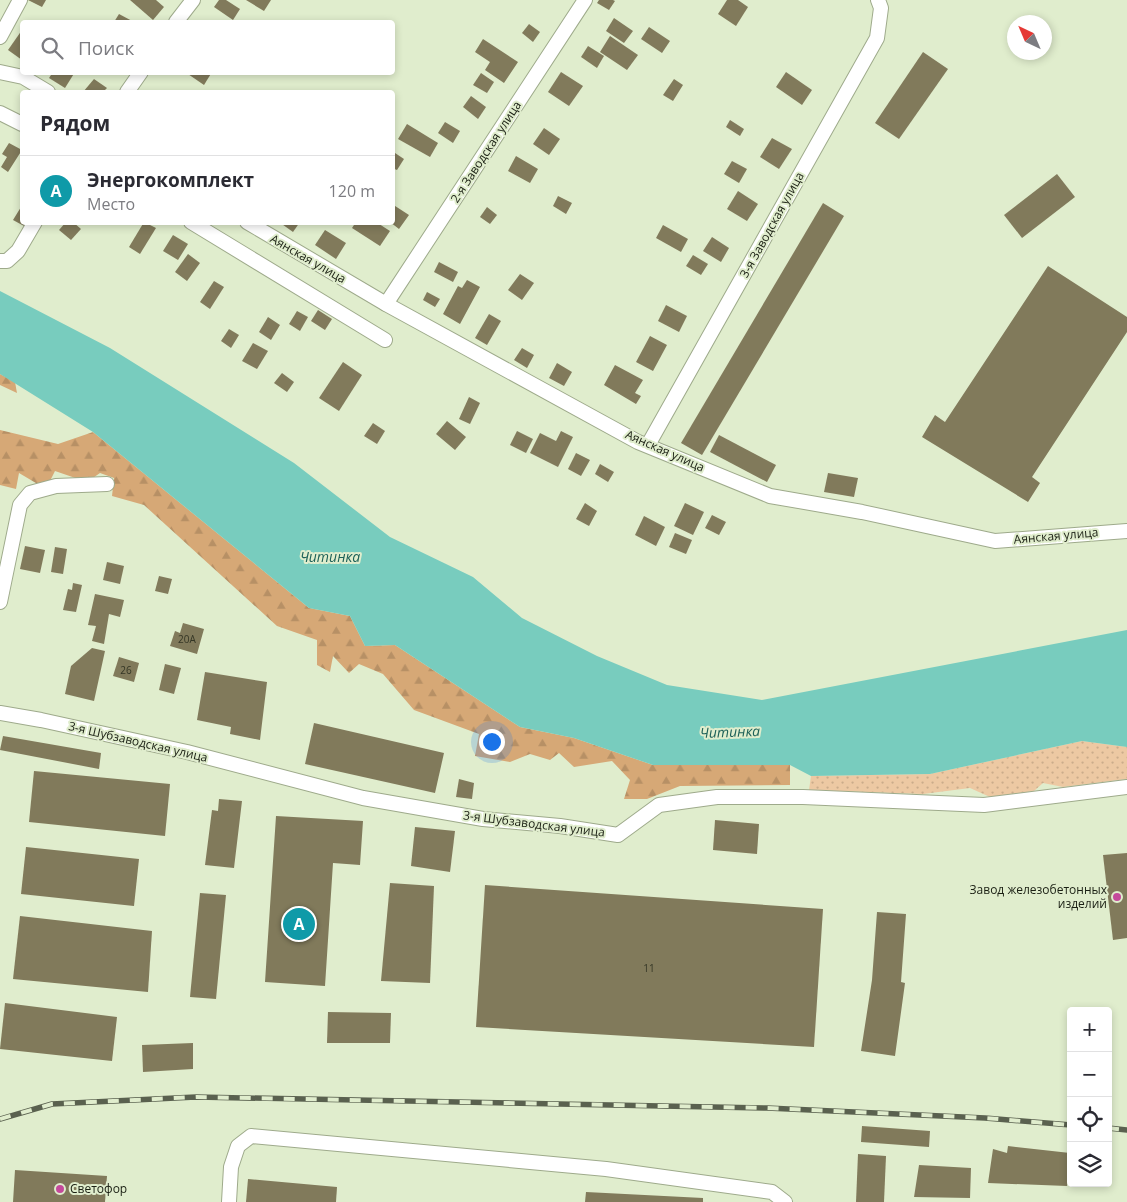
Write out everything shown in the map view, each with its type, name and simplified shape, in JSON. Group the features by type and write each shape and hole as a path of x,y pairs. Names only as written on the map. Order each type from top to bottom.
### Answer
{"street":[{"path":"0,36 20,0"},
{"path":"177,20 192,0"},
{"name":"2-я Заводская улица","path":"386,304 585,0"},
{"name":"3-я Заводская улица","path":"648,445 877,38 881,8 878,0"},
{"path":"0,72 23,77 45,90"},
{"path":"128,90 139,75"},
{"path":"0,113 20,123"},
{"path":"0,261 7,261 18,252 34,225"},
{"path":"196,225 385,340"},
{"name":"Аянская улица","path":"252,225 386,304 648,445 770,496 862,512 995,541 1127,531"},
{"path":"0,602 20,506 30,493 56,486 107,484"},
{"name":"3-я Шубзаводская улица","path":"0,713 41,720 186,752 363,798 483,819 560,826 618,835 659,805 717,797 803,797 984,805 1127,787"},
{"path":"228,1202 231,1167 238,1146 251,1136 606,1169 772,1192 785,1202"}],"shaded area":[{"path":"1082,741 1127,747 1127,779 1063,787 1043,783 1034,791 990,797 970,788 923,794 809,790 811,776 930,774"}],"green space":[{"path":"0,374 15,382 17,393 0,385"},
{"path":"0,430 58,444 93,432 309,608 350,616 365,646 395,645 520,727 574,738 653,765 790,765 790,785 680,786 647,799 624,799 630,780 612,761 574,767 559,753 550,760 530,754 510,762 475,756 479,734 414,710 383,674 359,664 349,673 333,656 330,672 317,665 317,640 277,626 144,505 112,496 114,478 100,473 87,482 55,471 46,489 19,473 16,489 0,485"}],"water":[{"name":"Читинка","path":"0,291 110,348 294,463 390,537 473,577 522,618 597,656 667,685 762,700 1127,630 1127,747 1082,741 930,774 811,776 790,765 653,765 574,738 520,727 395,645 365,646 350,616 309,608 93,432 0,374"}],"building":[{"path":"28,0 46,0 42,7"},
{"path":"130,0 156,0 164,7 153,20"},
{"path":"219,0 226,0 240,9 233,20 214,7"},
{"path":"246,0 271,0 264,11"},
{"path":"599,0 615,1 609,10 597,3"},
{"path":"727,0 738,0 748,7 736,26 718,14"},
{"path":"119,14 130,20 115,20"},
{"path":"614,18 633,31 624,43 606,31"},
{"path":"529,24 540,32 533,42 522,33"},
{"path":"649,27 670,41 662,53 641,39"},
{"path":"20,33 20,59 8,50"},
{"path":"610,36 638,55 627,70 600,52"},
{"path":"483,39 518,62 504,83 485,70 490,62 475,52"},
{"path":"588,46 604,56 597,68 581,57"},
{"path":"923,52 948,69 899,139 875,123"},
{"path":"561,72 583,86 569,106 548,92"},
{"path":"786,72 812,90 802,105 776,87"},
{"path":"481,73 494,82 487,93 473,85"},
{"path":"51,75 73,75 65,88 49,78"},
{"path":"189,75 210,75 204,85"},
{"path":"94,79 107,88 105,90 85,90"},
{"path":"674,79 683,85 673,101 663,95"},
{"path":"471,96 486,107 478,119 463,107"},
{"path":"730,120 744,129 740,136 726,127"},
{"path":"445,122 460,131 453,143 438,133"},
{"path":"407,124 438,143 430,157 398,139"},
{"path":"544,128 560,139 549,155 533,144"},
{"path":"772,138 792,149 779,169 760,157"},
{"path":"9,143 20,149 20,153 8,172 1,167 7,157 2,154"},
{"path":"395,153 404,159 397,170 395,169"},
{"path":"516,156 538,169 530,183 508,171"},
{"path":"732,161 747,169 739,183 724,174"},
{"path":"1057,174 1075,197 1022,238 1004,215"},
{"path":"738,191 758,204 747,221 727,209"},
{"path":"558,196 572,203 566,214 553,206"},
{"path":"823,203 844,216 702,455 681,443"},
{"path":"395,206 409,215 399,229 394,225"},
{"path":"487,207 497,215 490,224 480,217"},
{"path":"20,209 20,224 13,220"},
{"path":"63,225 76,225 81,229 71,240 59,230"},
{"path":"142,225 150,225 156,228 140,254 129,247"},
{"path":"283,225 298,225 293,232"},
{"path":"354,225 381,225 390,231 380,246 352,228"},
{"path":"663,225 688,239 681,252 656,238"},
{"path":"325,230 346,243 336,259 315,245"},
{"path":"173,235 188,244 178,260 163,251"},
{"path":"712,237 729,248 721,262 703,251"},
{"path":"188,254 200,263 187,281 175,272"},
{"path":"693,255 708,264 701,275 686,266"},
{"path":"439,262 458,272 453,282 434,272"},
{"path":"1048,266 1127,317 1127,332 1032,477 1040,483 1028,502 922,437 935,415 945,422"},
{"path":"520,274 534,283 522,300 508,290"},
{"path":"467,280 480,287 460,324 443,314 458,286 462,288"},
{"path":"214,281 224,287 210,309 200,302"},
{"path":"427,292 440,299 435,307 423,300"},
{"path":"666,305 687,316 679,332 658,321"},
{"path":"318,310 332,319 325,330 311,321"},
{"path":"297,311 308,317 300,331 289,324"},
{"path":"489,314 501,321 487,345 475,338"},
{"path":"268,317 280,325 271,340 259,332"},
{"path":"229,329 239,335 231,348 221,341"},
{"path":"650,336 667,345 653,371 636,362"},
{"path":"253,343 268,351 257,369 242,361"},
{"path":"522,348 534,355 527,368 514,360"},
{"path":"343,362 362,375 339,411 319,398"},
{"path":"557,363 572,372 564,386 549,378"},
{"path":"615,365 643,380 635,393 641,396 636,404 604,385"},
{"path":"282,373 294,382 287,392 274,383"},
{"path":"469,397 480,403 470,424 459,419"},
{"path":"447,421 466,437 455,450 436,434"},
{"path":"373,423 385,431 377,444 364,436"},
{"path":"517,431 533,439 526,453 510,445"},
{"path":"561,431 573,437 558,467 530,453 540,433 556,441"},
{"path":"719,435 776,465 767,482 710,452"},
{"path":"576,453 590,460 581,476 568,469"},
{"path":"600,464 614,472 608,482 595,474"},
{"path":"828,473 858,478 854,497 824,492"},
{"path":"585,503 597,511 589,526 576,519"},
{"path":"685,503 704,512 693,535 674,526"},
{"path":"712,515 726,522 719,535 705,528"},
{"path":"644,516 665,527 656,546 635,535"},
{"path":"675,533 692,540 686,554 669,547"},
{"path":"25,546 45,550 40,573 20,569"},
{"path":"55,547 67,549 63,574 51,572"},
{"path":"107,562 124,566 120,584 103,580"},
{"path":"159,576 172,579 168,594 155,591"},
{"path":"73,583 82,585 76,612 63,610 68,589 72,590"},
{"path":"95,594 124,600 120,617 109,614 104,644 92,641 96,626 88,625"},
{"path":"183,623 204,629 197,654 170,646 175,631 180,633"},
{"path":"92,648 105,651 94,701 65,694 71,666"},
{"path":"119,657 139,663 134,682 113,676"},
{"path":"165,664 181,668 174,694 159,690"},
{"path":"205,672 267,682 260,740 230,734 231,727 197,720"},
{"path":"314,723 444,753 435,793 305,764"},
{"path":"3,736 101,753 99,769 0,750"},
{"path":"34,771 170,784 165,836 29,822"},
{"path":"459,779 474,783 472,799 456,797"},
{"path":"219,799 242,801 234,868 205,865 212,810 218,811"},
{"path":"276,816 363,821 360,865 333,863 325,986 265,982"},
{"path":"715,820 759,824 757,854 713,850"},
{"path":"415,827 455,831 450,872 411,866"},
{"path":"26,847 139,859 134,906 21,894"},
{"name":"Завод железобетонных изделий","path":"1127,853 1127,938 1113,940 1103,855"},
{"path":"390,883 434,886 430,983 381,981"},
{"path":"485,885 823,909 814,1047 476,1027"},
{"path":"200,893 226,895 216,999 190,997"},
{"path":"877,912 906,914 901,982 905,983 895,1056 861,1051 872,980"},
{"path":"20,916 152,931 148,992 13,979"},
{"path":"5,1003 117,1017 112,1061 0,1049"},
{"path":"328,1012 391,1013 390,1043 327,1043"},
{"path":"193,1043 193,1069 143,1072 142,1045"},
{"path":"862,1126 930,1131 929,1147 861,1142"},
{"path":"1008,1146 1067,1153 1067,1186 988,1183 993,1149 1007,1153"},
{"path":"858,1154 886,1156 884,1202 856,1202"},
{"path":"919,1165 971,1168 970,1198 914,1197"},
{"name":"Светофор","path":"15,1170 107,1176 105,1202 13,1202"},
{"path":"248,1179 337,1187 336,1202 246,1202"},
{"path":"586,1192 703,1198 703,1202 585,1202"}],"railway":[{"path":"0,1119 52,1104 196,1097 767,1108 985,1118 1067,1125"},
{"path":"1112,1128 1127,1130"}],"place":[{"name":"Завод железобетонных изделий","path":"1117,897"},
{"name":"Энергокомплект","path":"299,924"},
{"name":"Светофор","path":"60,1189"}]}
